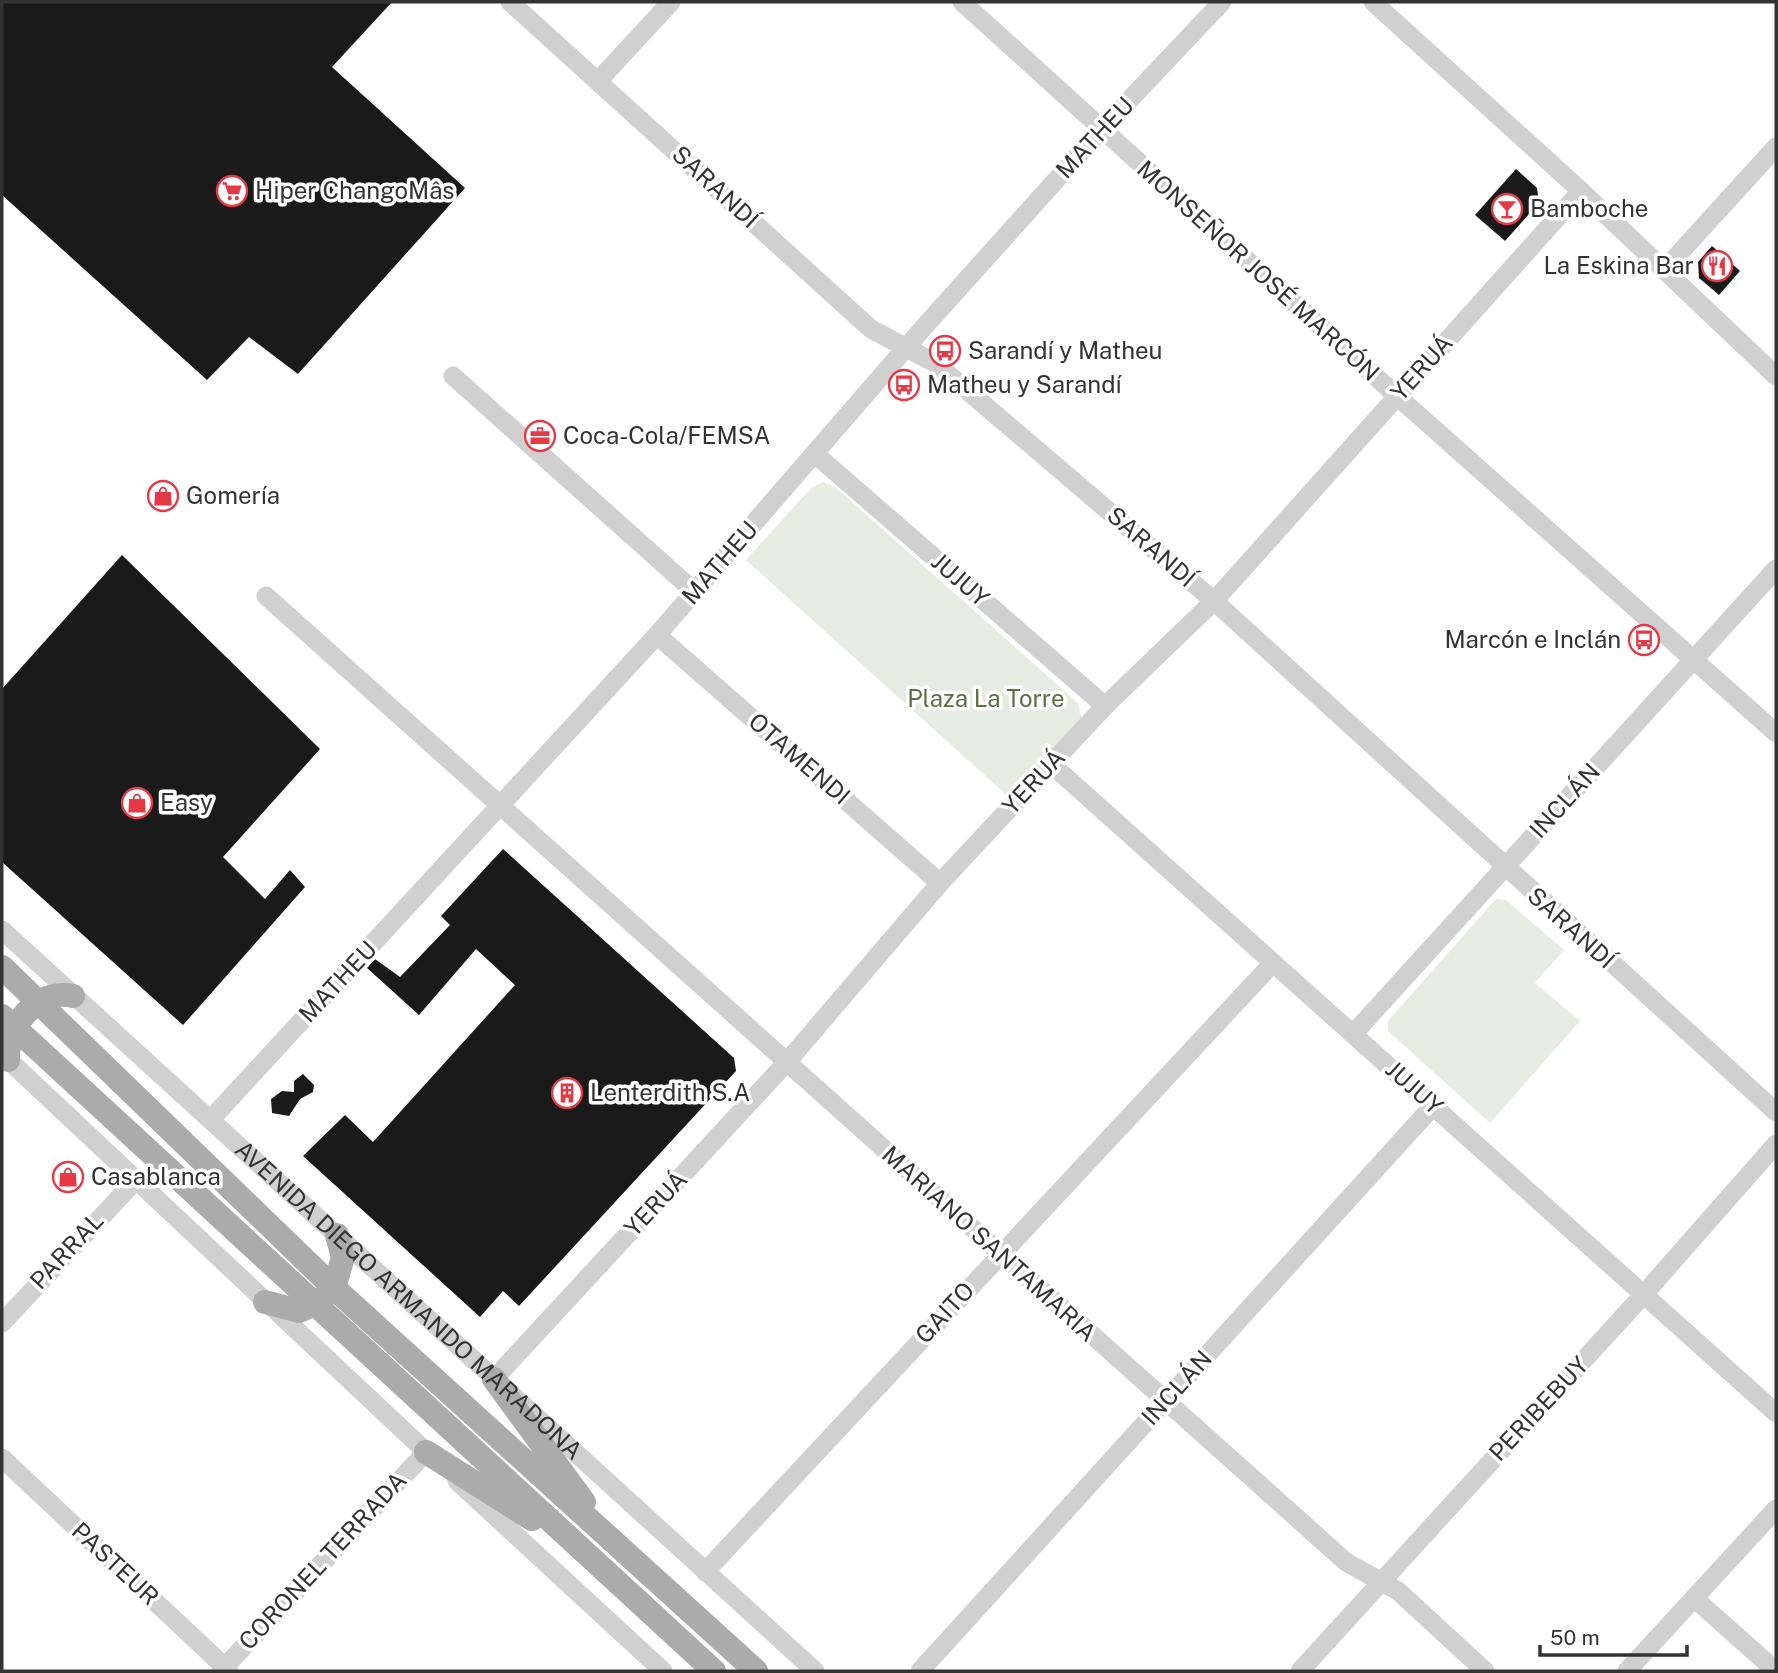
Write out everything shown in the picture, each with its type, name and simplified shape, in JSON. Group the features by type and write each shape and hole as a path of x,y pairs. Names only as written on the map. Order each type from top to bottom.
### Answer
{"main road":[{"name":"AVENIDA DIEGO ARMANDO MARADONA","path":"2,967 40,1001 326,1295 584,1552 714,1671"},
{"path":"5,1057 8,1022 40,1001 59,993 73,996"},
{"name":"AVENIDA DIEGO ARMANDO MARADONA","path":"8,1022 618,1548 756,1671"},
{"path":"265,1302 299,1311 326,1295 343,1257 337,1235"},
{"path":"494,1379 618,1548"},
{"path":"426,1452 584,1552"}],"street":[{"name":"SARANDÍ","path":"510,2 871,329 935,363 1214,601 1776,1112"},
{"path":"599,80 671,2"},
{"name":"MONSEÑOR JOSÉ MARCÓN","path":"962,2 1397,396 1776,733"},
{"name":"MATHEU","path":"212,1118 657,635 1102,129 1222,2"},
{"path":"1373,2 1581,191 1776,376"},
{"path":"1664,270 1776,147"},
{"name":"YERUÁ","path":"494,1379 786,1063 940,883 1105,706 1214,601 1581,191"},
{"path":"453,376 695,592"},
{"name":"JUJUY","path":"815,454 1105,706"},
{"name":"INCLÁN","path":"1354,1033 1776,569"},
{"name":"MARIANO SANTAMARIA","path":"266,596 1346,1562 1382,1580 1485,1671"},
{"name":"OTAMENDI","path":"657,635 940,883"},
{"name":"JUJUY","path":"1051,764 1776,1413"},
{"name":"AVENIDA DIEGO ARMANDO MARADONA","path":"2,930 212,1118 815,1671"},
{"name":"GAITO","path":"705,1572 1272,964"},
{"path":"5,1057 663,1671"},
{"name":"INCLÁN","path":"920,1671 1434,1105"},
{"name":"PERIBEBUY","path":"1300,1671 1644,1294 1776,1144"},
{"name":"PARRAL","path":"2,1323 135,1181"},
{"name":"CORONEL TERRADA","path":"225,1670 426,1452"},
{"name":"PASTEUR","path":"2,1458 225,1670"},
{"path":"1627,1671 1776,1509"},
{"path":"1695,1600 1776,1671"}],"green space":[{"name":"Plaza La Torre","path":"823,482 835,487 1078,703 1082,719 1010,798 746,560 811,488"},
{"path":"1496,899 1506,900 1564,950 1535,983 1580,1021 1490,1123 1388,1031 1388,1021"}],"building":[{"name":"Hiper ChangoMâs","path":"2,2 392,2 332,67 465,188 298,374 249,337 207,380 2,195"},
{"name":"Bamboche","path":"1516,169 1537,188 1539,203 1505,241 1475,215"},
{"name":"La Eskina Bar","path":"1712,246 1740,271 1719,295 1699,278 1698,262"},
{"name":"Easy","path":"122,555 320,749 223,857 265,899 290,870 305,887 183,1025 2,862 2,689"},
{"name":"Lenterdith S.A","path":"503,849 734,1058 736,1071 519,1306 503,1291 480,1317 303,1156 345,1115 373,1142 515,985 476,949 419,1015 367,968 375,959 400,977 450,925 441,916"},
{"path":"303,1074 314,1085 313,1092 300,1099 289,1116 272,1113 271,1099 282,1091 294,1092 294,1081"}],"place":[{"name":"Hiper ChangoMâs","path":"232,191"},
{"name":"Bamboche","path":"1507,209"},
{"name":"La Eskina Bar","path":"1717,266"},
{"name":"Sarandí y Matheu","path":"945,351"},
{"name":"Matheu y Sarandí","path":"904,385"},
{"name":"Coca-Cola/FEMSA","path":"540,436"},
{"name":"Gomería","path":"163,496"},
{"name":"Marcón e Inclán","path":"1644,640"},
{"name":"Easy","path":"137,803"},
{"name":"Lenterdith S.A","path":"567,1093"},
{"name":"Casablanca","path":"68,1177"}]}
